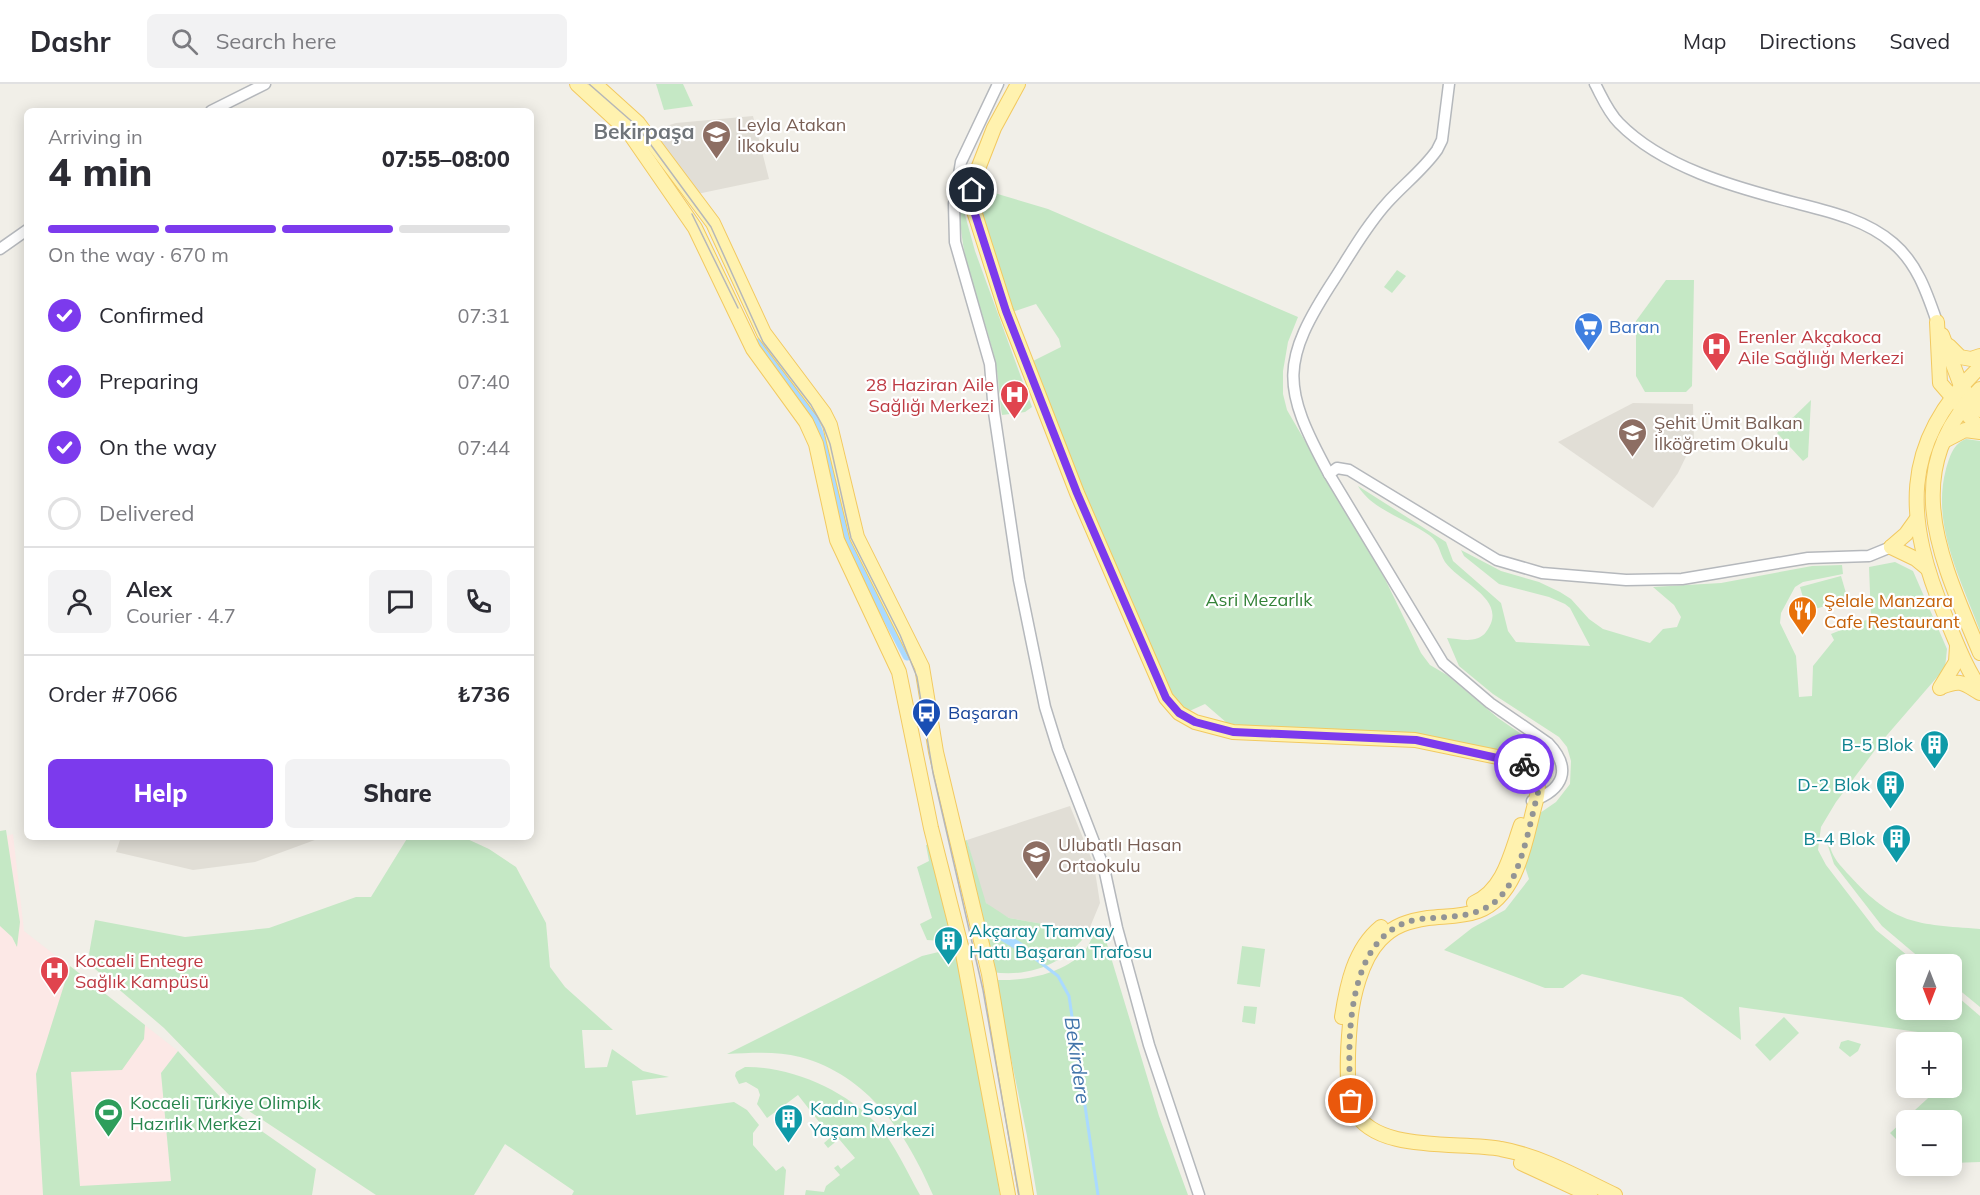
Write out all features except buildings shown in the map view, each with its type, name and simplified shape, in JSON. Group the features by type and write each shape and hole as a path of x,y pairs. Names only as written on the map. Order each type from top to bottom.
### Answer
{"main road":[{"path":"578,84 628,131 695,228 753,349 807,422 816,444 837,540 899,672 931,828 963,954 1008,1195"},
{"path":"595,84 638,123 713,223 764,333 824,413 830,425 857,537 922,667 936,752 989,974 1026,1195"},
{"path":"1011,84 979,147 971,170 968,197 973,226 1002,313 1081,513 1138,638 1159,694 1170,712 1193,728 1225,737 1410,744 1512,767 1522,772 1531,789 1533,801 1500,879 1487,896 1472,904 1399,916 1376,931 1360,952 1346,994 1341,1020 1343,1106 1358,1129 1383,1145 1408,1150 1496,1157 1520,1163 1590,1195"},
{"path":"1018,84 994,128 974,179 974,211 1006,311 1077,493 1166,698 1179,713 1195,722 1233,732 1416,740 1517,761 1529,768 1539,781 1510,884 1496,900 1470,914 1406,922 1391,930 1374,948 1363,970 1351,1015 1351,1101 1362,1120 1386,1137 1504,1149 1548,1164 1615,1195"},
{"path":"1939,327 1960,357 1971,359 1980,356"},
{"path":"1939,327 1940,383 1951,398"},
{"path":"1939,327 1961,387 1980,410"},
{"path":"1934,423 1951,398 1980,367"},
{"path":"1939,368 1934,423 1917,482 1916,520 1928,569 1957,644 1980,688"},
{"path":"1951,398 1971,398"},
{"path":"1944,441 1965,430 1980,430 1971,398"},
{"path":"1971,398 1944,441 1932,496 1934,529 1943,560 1980,653"},
{"path":"1916,520 1906,534 1890,547 1916,559 1928,569"},
{"path":"1957,644 1956,662 1940,688 1957,682 1966,682 1980,693"}],"street":[{"path":"217,108 265,84"},
{"path":"998,84 964,152 957,174 954,204 955,242 990,364 994,412 1019,580 1045,707 1058,749 1104,868 1149,1045 1199,1195"},
{"path":"1449,84 1440,145 1428,163 1376,217 1319,302 1299,341 1293,368 1294,393 1305,429 1329,474 1443,663 1490,703 1548,743 1557,753 1562,766 1562,780 1555,790 1533,801"},
{"path":"1595,84 1619,123 1658,152 1708,175 1759,193 1836,213 1894,243 1920,277 1939,327"},
{"path":"0,249 24,233"},
{"path":"1329,474 1337,468 1349,470 1497,560 1542,573 1626,580 1682,579 1808,558 1869,556 1890,547"}],"shaded area":[{"name":"Leyla Atakan İlkokulu","path":"753,116 769,179 697,194 656,139 660,128 676,123"},
{"name":"Şehit Ümit Balkan İlköğretim Okulu","path":"1633,403 1693,404 1694,440 1678,473 1653,508 1558,442"},
{"name":"Ulubatlı Hasan Ortaokulu","path":"1070,806 1094,865 1100,903 1088,932 1009,918 993,909 986,903 981,892 967,840"},
{"name":"Kocaeli Entegre Sağlık Kampüsü","path":"13,834 24,931 178,1051 161,1073 171,1181 90,1195 0,1195 0,838"},
{"path":"120,840 315,840 255,862 193,870 116,852"}],"green space":[{"path":"656,84 683,84 693,106 664,110"},
{"name":"Asri Mezarlık","path":"981,189 1048,209 1298,317 1288,342 1283,371 1283,394 1287,410 1385,579 1421,653 1430,665 1447,675 1498,718 1536,744 1547,756 1553,770 1551,779 1532,762 1512,752 1268,730 1227,723 1205,704 1185,713 1169,696 1152,648 1126,596 1031,362 1061,347 1059,339 1036,304 1009,313 983,229"},
{"path":"962,204 975,251 1032,407 1025,412 1002,415 995,360 963,246 960,205"},
{"path":"1397,270 1406,276 1392,293 1384,287"},
{"path":"1666,280 1694,280 1692,386 1686,392 1645,392 1636,376 1636,321"},
{"path":"1811,400 1808,457 1803,461 1777,433"},
{"path":"1966,439 1980,441 1980,631 1950,552 1942,511 1942,490 1949,460 1955,447"},
{"path":"1358,486 1446,542 1453,561 1501,603 1508,631 1516,642 1590,646 1570,608 1565,604 1549,597 1499,584 1464,556 1461,550 1501,571 1539,582 1560,592 1571,599 1589,619 1603,629 1650,643 1663,629 1677,627 1681,617 1674,605 1653,587 1721,583 1812,566 1842,565 1843,574 1803,582 1795,587 1781,613 1780,623 1796,656 1799,697 1812,696 1813,666 1834,640 1831,634 1871,618 1869,567 1895,562 1913,571 1947,649 1945,668 1881,742 1836,802 1821,827 1818,850 1826,865 1876,930 1906,954 1896,954 1896,1020 1962,1020 1962,1001 1980,1016 1980,1162 1962,1163 1962,1110 1915,1110 1928,1098 1962,1098 1962,1032 1918,1032 1739,1007 1741,1040 1682,997 1582,974 1563,988 1545,988 1444,950 1472,928 1505,910 1529,879 1524,864 1540,813 1556,802 1570,784 1571,761 1567,747 1559,737 1493,694 1459,666 1447,638 1468,640 1482,636 1492,621 1492,611 1488,602 1445,562 1433,538 1381,508"},
{"path":"1841,576 1848,600 1807,611 1800,587"},
{"path":"6,830 20,922 17,947 12,937 0,926 0,831"},
{"path":"1830,830 1829,844 1836,860 1865,891 1893,913 1922,923 1980,929 1980,1007 1962,992 1962,954 1915,954 1882,926 1834,864 1827,843"},
{"path":"406,840 470,840 489,849 516,867 546,923 550,967 565,987 613,1030 582,1030 585,1068 607,1067 612,1049 643,1071 669,1077 632,1081 636,1115 734,1102 747,1110 759,1125 753,1133 753,1145 776,1171 783,1166 786,1170 784,1195 572,1195 574,1191 505,1144 474,1195 376,1195 231,1097 164,1028 94,968 89,954 95,920 185,937 269,928 356,897 371,897"},
{"path":"967,840 986,903 1009,918 1088,932 1079,943 1058,960 1046,966 1020,973 992,972 959,843"},
{"path":"933,843 955,942 927,940 920,924 932,918 917,867 929,861 926,845"},
{"path":"1103,931 1159,1116 1188,1195 1037,1195 995,980 1030,978 1064,967 1083,953 1094,933"},
{"path":"1242,946 1265,949 1260,987 1237,984"},
{"path":"951,949 961,955 1000,1195 933,1195 911,1150 882,1110 865,1092 824,1066 800,1057 782,1054 727,1054 922,956"},
{"path":"70,966 145,1025 144,1039 122,1070 71,1072 80,1186 171,1181 161,1073 178,1051 233,1111 316,1169 312,1195 43,1195 36,1074"},
{"path":"1244,1006 1257,1007 1255,1024 1242,1022"},
{"path":"1784,1017 1799,1033 1770,1061 1755,1045"},
{"path":"1848,1040 1861,1044 1858,1051 1850,1057 1839,1048 1841,1042"},
{"path":"745,1067 781,1071 799,1076 816,1082 849,1101 877,1124 895,1149 920,1195 805,1195 806,1190 824,1192 826,1186 840,1175 834,1168 838,1165 841,1169 855,1158 839,1139 828,1148 824,1143 831,1137 798,1095 767,1118 757,1104 760,1095 758,1089 746,1082 739,1084 735,1076 736,1072"},
{"path":"1896,1127 1896,1139 1890,1133"}],"waterway":[{"path":"758,343 813,416 829,462 847,541 907,656"},
{"path":"1002,936 1020,947"},
{"name":"Bekirdere","path":"1020,947 1058,976 1069,996 1098,1195"}],"tram line":[{"path":"589,84 637,126 711,227 763,342 811,405 824,428 830,444 851,538 900,635 917,677 933,773 983,990 1019,1195"},
{"path":"692,214 738,308"}],"way so far":[{"path":"1351,1101 1350,1023 1358,986 1368,958 1379,940 1396,926 1418,920 1470,914 1485,908 1502,895 1510,884 1518,862 1540,785 1535,775 1524,764"}],"place":[{"name":"Leyla Atakan İlkokulu","path":"716,160"},
{"name":"Baran","path":"1588,352"},
{"name":"Erenler Akçakoca Aile Sağlıığı Merkezi","path":"1717,372"},
{"name":"28 Haziran Aile Sağlığı Merkezi","path":"1015,420"},
{"name":"Şehit Ümit Balkan İlköğretim Okulu","path":"1633,458"},
{"name":"Şelale Manzara Cafe Restaurant","path":"1803,636"},
{"name":"Başaran","path":"927,738"},
{"name":"B-5 Blok","path":"1934,770"},
{"name":"D-2 Blok","path":"1891,810"},
{"name":"B-4 Blok","path":"1896,864"},
{"name":"Ulubatlı Hasan Ortaokulu","path":"1037,880"},
{"name":"Akçaray Tramvay Hattı Başaran Trafosu","path":"948,966"},
{"name":"Kocaeli Entegre Sağlık Kampüsü","path":"54,996"},
{"name":"Kocaeli Türkiye Olimpik Hazırlık Merkezi","path":"109,1138"},
{"name":"Kadın Sosyal Yaşam Merkezi","path":"789,1144"}],"district":[{"name":"Bekirpaşa","path":"644,131"}],"route":[{"path":"972,190 974,211 990,266 1077,493 1140,632 1166,698 1179,713 1212,728 1233,732 1430,741 1524,764"}]}
